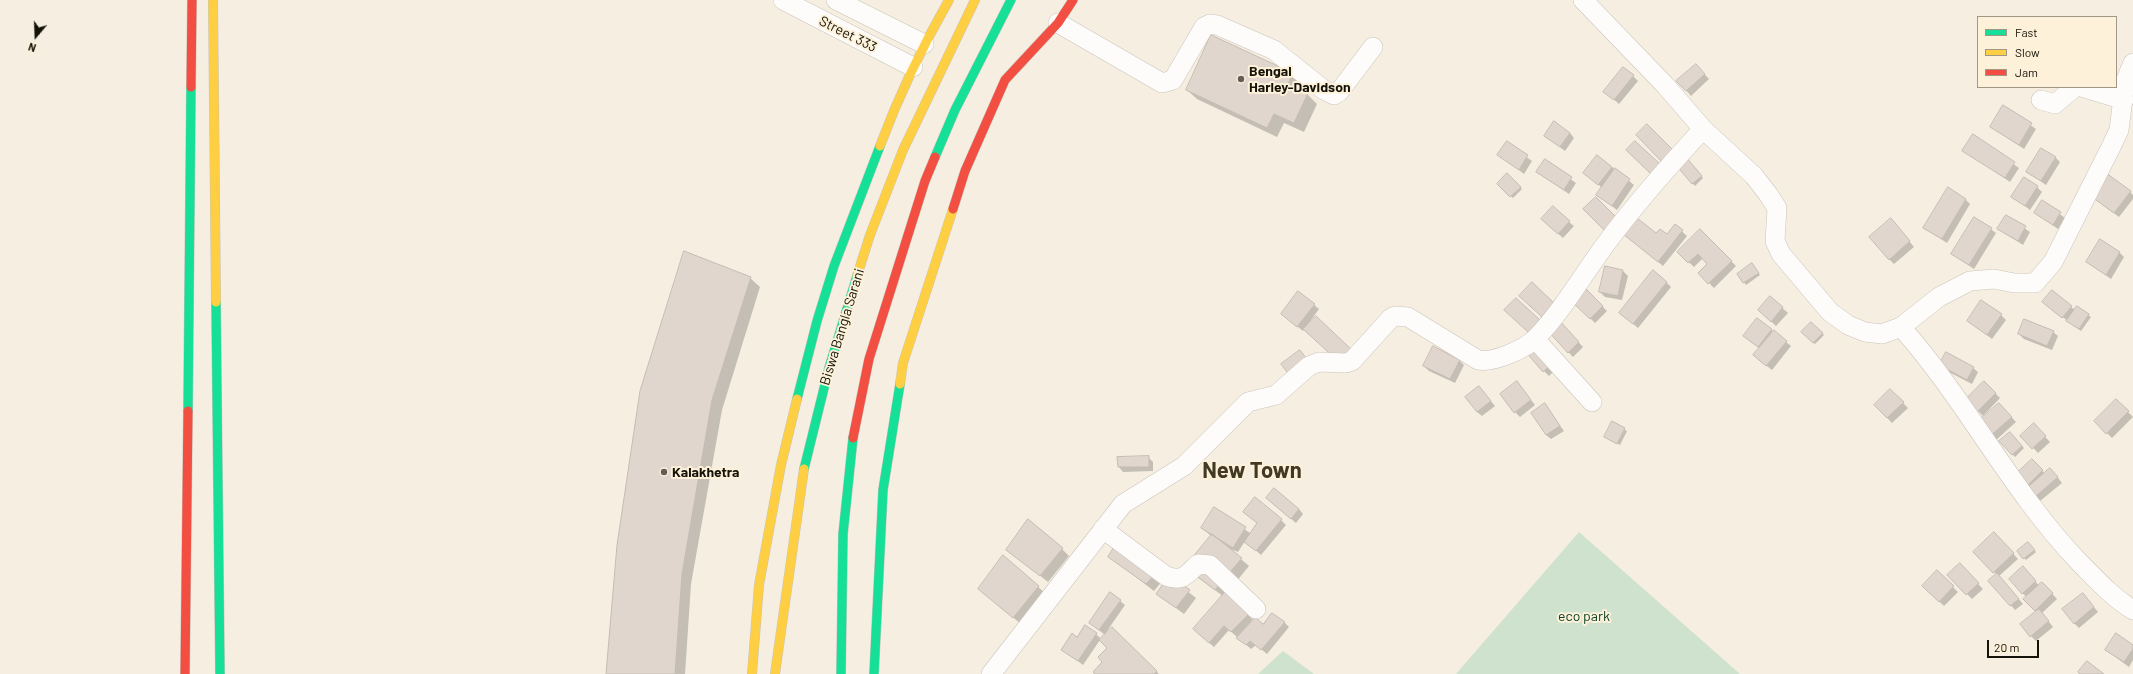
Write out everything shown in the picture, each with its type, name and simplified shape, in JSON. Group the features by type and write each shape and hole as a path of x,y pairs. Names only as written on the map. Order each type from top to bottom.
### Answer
{"street":[{"path":"185,674 192,0"},
{"path":"213,0 220,674"},
{"name":"Street 333","path":"783,0 913,67"},
{"name":"Street 333","path":"836,0 924,44"},
{"path":"752,674 760,585 780,472 817,322 837,259 897,101 924,44 949,0"},
{"name":"Biswa Bangla Sarani","path":"775,674 806,456 829,368 870,235 903,150 975,0"},
{"path":"841,674 843,534 853,440 869,359 886,298 925,181 955,110 1011,0"},
{"path":"874,674 883,490 903,363 965,171 993,104 1005,80 1058,22 1073,0"},
{"path":"1583,0 1665,85 1703,129 1754,176 1777,208 1775,241 1781,254 1830,312 1848,325 1865,332 1882,334 1901,328 1939,297 1970,281 1994,279 2014,284 2035,283 2053,262 2078,216 2119,130 2124,100 2125,82 2133,63"},
{"path":"1058,22 1162,83 1173,80 1204,28 1210,24 1217,25 1274,50 1324,90 1334,95 1339,92 1373,47"},
{"path":"2041,100 2055,104 2074,88"},
{"path":"2084,88 2124,100"},
{"path":"991,674 1123,504 1184,466 1248,402 1276,395 1309,366 1319,362 1326,361 1337,364 1352,361 1391,318 1396,316 1408,317 1478,360 1487,362 1505,355 1535,338 1569,298 1604,246 1648,187 1703,129"},
{"path":"1901,328 1942,380 2013,481 2057,539 2107,591 2133,610"},
{"path":"1535,338 1592,402"},
{"path":"1103,529 1166,576 1175,579 1181,578 1198,564 1210,565 1256,609"}],"green space":[{"name":"eco park","path":"1579,532 1740,674 1456,674"},
{"path":"1283,651 1314,674 1258,674"}],"building":[{"name":"Bengal Harley-Davidson","path":"1211,35 1293,73 1288,84 1308,93 1294,123 1274,114 1267,128 1186,90"},
{"path":"1696,64 1705,74 1686,91 1676,81"},
{"path":"1623,67 1634,75 1614,100 1603,92"},
{"path":"2003,105 2032,123 2019,145 1990,127"},
{"path":"1554,121 1570,133 1560,147 1544,136"},
{"path":"1647,124 1674,151 1662,162 1636,135"},
{"path":"1973,134 2015,162 2005,178 1962,151"},
{"path":"1507,141 1528,155 1519,170 1497,155"},
{"path":"1635,141 1660,164 1651,174 1626,150"},
{"path":"2041,148 2056,157 2041,181 2026,172"},
{"path":"1597,155 1612,167 1598,185 1583,173"},
{"path":"1686,157 1702,176 1692,184 1676,165"},
{"path":"1545,159 1572,177 1564,190 1536,172"},
{"path":"1615,168 1630,179 1612,206 1596,195"},
{"path":"1507,173 1521,187 1510,197 1497,184"},
{"path":"2106,173 2131,191 2114,213 2089,195"},
{"path":"2024,177 2038,186 2025,206 2011,197"},
{"path":"1948,187 1966,199 1942,239 1923,228"},
{"path":"1596,197 1619,220 1606,232 1583,209"},
{"path":"2042,200 2061,212 2053,225 2034,213"},
{"path":"1553,206 1570,221 1558,234 1541,219"},
{"path":"1632,214 1656,233 1660,229 1667,234 1675,224 1683,230 1658,262 1618,230"},
{"path":"2006,215 2026,226 2018,241 1997,229"},
{"path":"1974,217 1992,228 1969,265 1951,254"},
{"path":"1891,218 1910,241 1889,260 1869,237"},
{"path":"1700,229 1732,261 1708,284 1698,273 1707,264 1698,254 1688,263 1677,252"},
{"path":"2100,239 2120,252 2106,275 2086,262"},
{"name":"Kalakhetra","path":"684,251 751,277 712,400 682,574 675,674 606,674 617,545 640,391"},
{"path":"1752,263 1759,273 1743,283 1737,274"},
{"path":"1605,266 1623,270 1618,296 1599,292"},
{"path":"1653,270 1667,282 1633,324 1619,313"},
{"path":"1532,282 1555,304 1542,317 1519,296"},
{"path":"1585,288 1603,306 1590,319 1571,301"},
{"path":"2052,290 2072,306 2062,318 2042,302"},
{"path":"1298,291 1315,304 1297,327 1281,314"},
{"path":"1770,296 1783,307 1771,322 1758,310"},
{"path":"1516,298 1540,320 1528,332 1504,310"},
{"path":"1981,300 2002,314 1987,335 1967,321"},
{"path":"2077,306 2089,314 2079,329 2066,321"},
{"path":"1316,316 1351,349 1339,362 1303,329"},
{"path":"1757,318 1772,329 1758,347 1743,336"},
{"path":"1558,319 1579,342 1568,353 1547,330"},
{"path":"2024,319 2054,331 2047,346 2018,334"},
{"path":"1811,322 1823,333 1813,343 1801,332"},
{"path":"1774,330 1787,341 1766,366 1753,355"},
{"path":"1535,342 1554,362 1543,372 1525,351"},
{"path":"1433,346 1460,360 1450,379 1423,366"},
{"path":"1300,350 1309,362 1290,376 1281,364"},
{"path":"1946,352 1974,367 1967,380 1939,365"},
{"path":"1517,381 1531,400 1514,413 1500,394"},
{"path":"1984,381 1996,393 1977,412 1965,400"},
{"path":"1479,386 1491,401 1477,412 1465,397"},
{"path":"1890,389 1904,402 1887,418 1874,405"},
{"path":"2116,399 2129,411 2106,434 2094,421"},
{"path":"1545,403 1560,426 1546,435 1531,413"},
{"path":"1999,403 2012,417 1989,437 1976,423"},
{"path":"1612,421 1625,428 1617,444 1604,437"},
{"path":"2034,423 2046,436 2032,449 2020,436"},
{"path":"2010,432 2022,446 2012,455 1999,441"},
{"path":"1149,456 1149,467 1118,467 1117,457"},
{"path":"2032,459 2043,470 2024,489 2013,477"},
{"path":"2050,468 2058,477 2035,497 2027,488"},
{"path":"1274,488 1299,509 1291,519 1266,498"},
{"path":"1255,497 1282,519 1256,551 1244,542 1257,523 1243,512"},
{"path":"1214,507 1246,527 1233,548 1201,528"},
{"path":"1028,519 1063,548 1040,576 1006,550"},
{"path":"1994,532 2014,553 1993,573 1973,552"},
{"path":"1212,534 1242,558 1215,590 1185,567"},
{"path":"1120,538 1190,590 1176,608 1156,594 1165,581 1156,573 1146,584 1108,557"},
{"path":"2028,542 2035,550 2023,559 2017,551"},
{"path":"1003,555 1039,586 1013,618 978,589"},
{"path":"1960,563 1979,583 1966,595 1947,575"},
{"path":"2023,566 2036,581 2022,594 2009,579"},
{"path":"1937,570 1954,586 1939,602 1922,586"},
{"path":"1997,573 2019,599 2010,606 1988,581"},
{"path":"2042,582 2053,593 2035,611 2023,599"},
{"path":"1226,591 1249,614 1231,632 1224,626 1209,643 1193,629"},
{"path":"1110,592 1121,600 1099,630 1089,623"},
{"path":"2083,593 2094,607 2074,624 2062,609"},
{"path":"2039,609 2049,621 2030,637 2020,624"},
{"path":"1272,613 1285,622 1261,650 1250,641 1246,645 1236,638 1255,617 1263,624"},
{"path":"1085,625 1097,633 1078,661 1061,650 1072,633 1077,637"},
{"path":"1112,627 1157,671 1154,674 1095,674 1093,672 1102,662 1098,657 1107,648 1099,640"},
{"path":"2116,633 2133,645 2133,649 2124,662 2105,650"},
{"path":"2087,661 2104,674 2080,674 2078,672"}],"traffic: fast":[{"path":"935,157 955,110 1011,0"},
{"path":"188,411 191,87"},
{"path":"797,399 817,321 834,266 880,146"},
{"path":"804,469 829,368 857,276"},
{"path":"216,302 220,674"},
{"path":"874,674 883,490 900,384"},
{"path":"841,674 843,534 853,438"}],"traffic: slow":[{"path":"213,0 216,302"},
{"path":"880,146 895,108 912,72 949,0"},
{"path":"857,276 870,235 903,150 975,0"},
{"path":"900,384 903,363 953,209"},
{"path":"752,674 759,585 781,465 797,399"},
{"path":"775,674 804,469"}],"traffic: jam":[{"path":"191,87 192,0"},
{"path":"953,209 965,171 1005,80 1058,23 1073,0"},
{"path":"853,438 869,359 925,181 935,157"},
{"path":"185,674 188,411"}],"place":[{"name":"Bengal Harley-Davidson","path":"1241,79"},
{"name":"Kalakhetra","path":"664,472"}],"district":[{"name":"New Town","path":"1252,471"}]}
